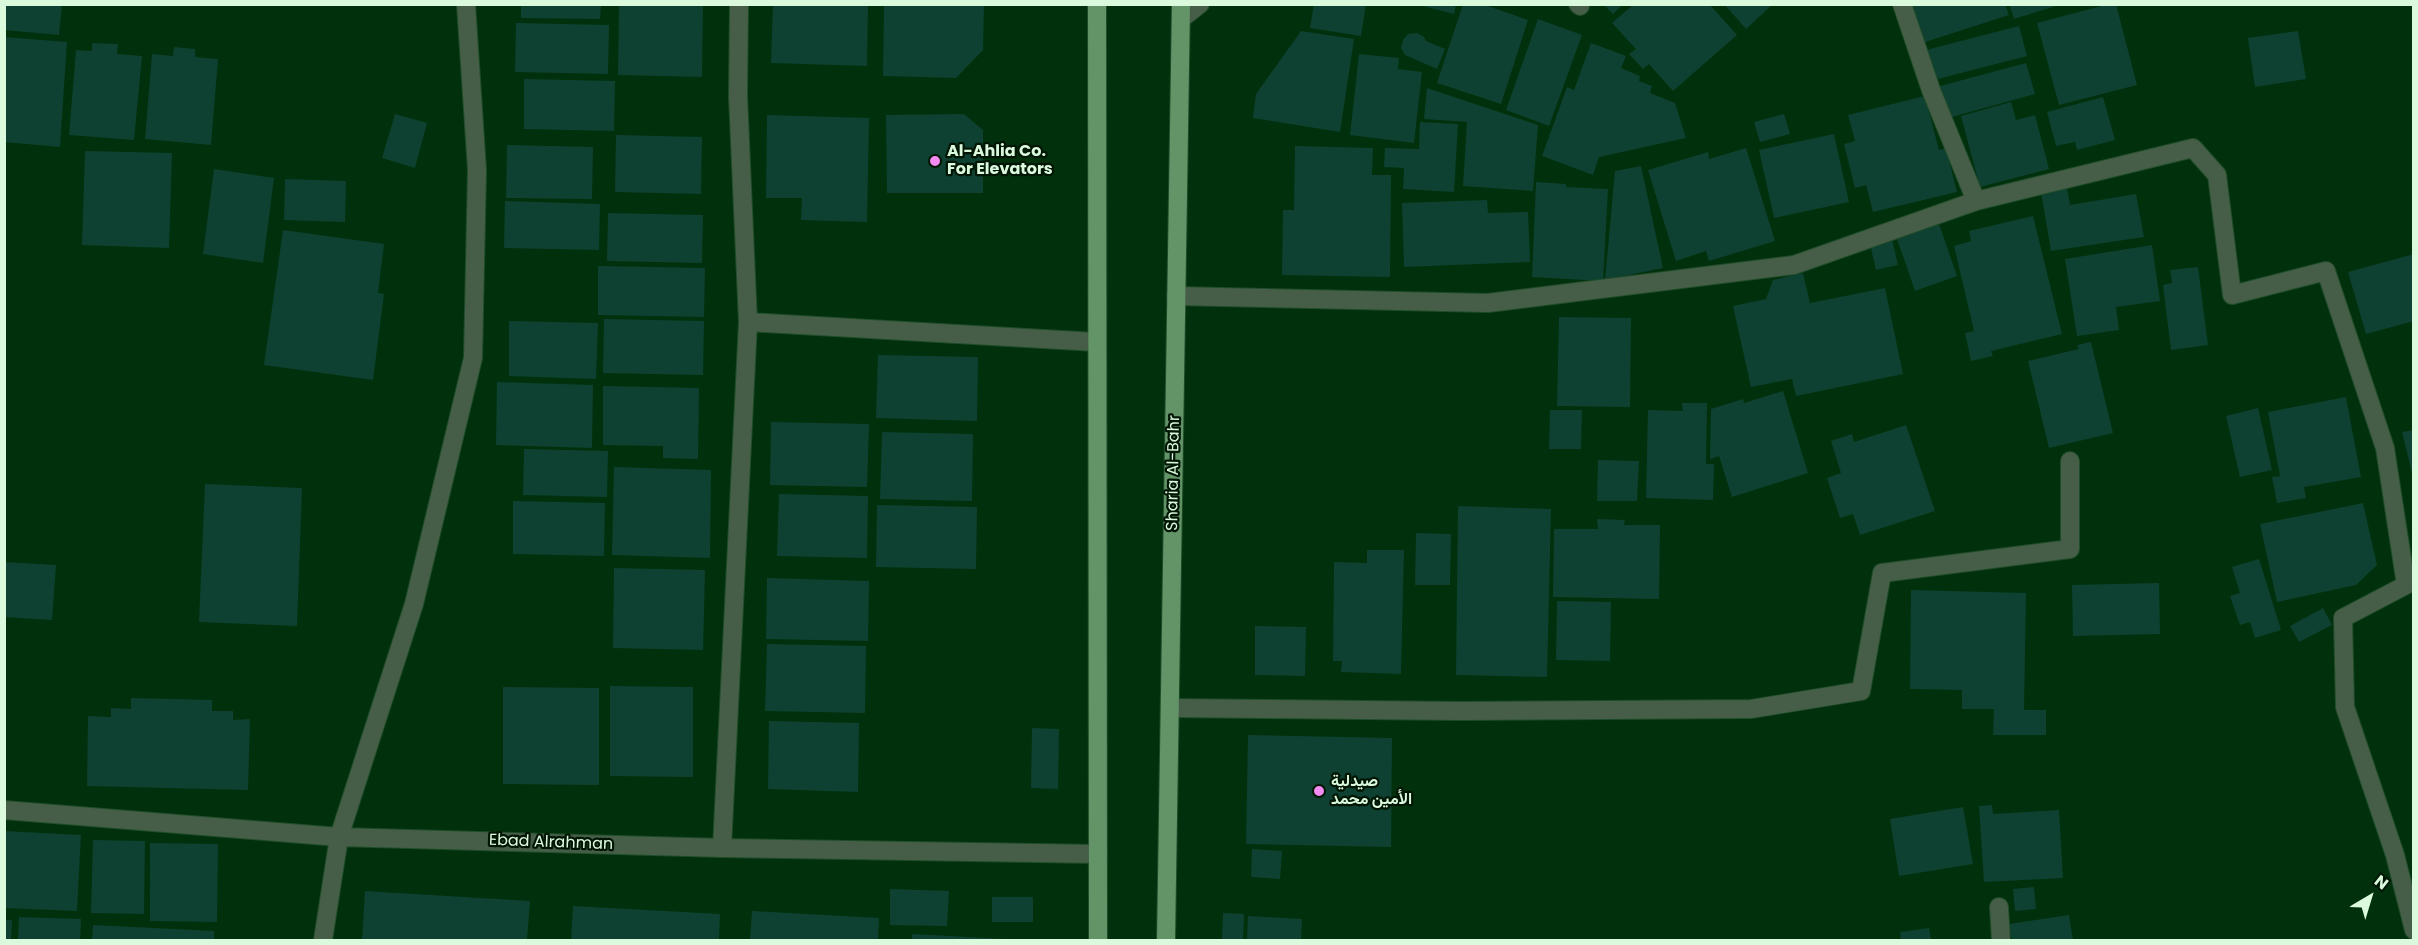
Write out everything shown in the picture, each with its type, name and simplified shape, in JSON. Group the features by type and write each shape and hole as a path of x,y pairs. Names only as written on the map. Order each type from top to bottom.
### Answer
{"main road":[{"path":"1097,4 1098,940"},
{"name":"Sharia Al-Bahr","path":"1166,940 1181,12"}],"street":[{"path":"323,940 339,837 414,604 473,358 477,170 466,4"},
{"path":"723,848 748,322 738,96 739,4"},
{"path":"1181,12 1200,4"},
{"path":"1902,4 1931,90 1976,201"},
{"path":"1176,296 1500,302 1794,266 1976,201 2193,148 2217,175 2232,295 2325,271 2385,448 2409,565 2406,585 2343,618 2345,707 2396,855 2414,930"},
{"path":"748,322 1096,342"},
{"path":"1170,708 1460,711 1751,709 1861,691 1882,573 2070,549 2070,461"},
{"name":"Ebad Alrahman","path":"4,810 339,837 723,848 1098,854"},
{"path":"1999,907 2001,940"}],"building":[{"path":"4,4 62,4 59,35 4,30"},
{"path":"521,4 601,4 600,19 521,18"},
{"path":"619,4 703,4 702,77 618,75"},
{"path":"773,4 868,4 867,66 771,63"},
{"path":"884,4 984,4 983,50 956,78 883,76"},
{"path":"1314,4 1366,4 1361,36 1310,28"},
{"path":"1415,4 1456,4 1454,14"},
{"path":"1463,4 1482,4 1528,20 1501,104 1437,83"},
{"path":"1603,4 1623,4 1613,14"},
{"path":"1724,4 1773,4 1746,29"},
{"path":"1909,4 2005,4 2009,15 1922,43"},
{"path":"2009,4 2059,4 2059,5 2014,19"},
{"path":"2116,4 2137,85 2059,105 2037,23"},
{"path":"1633,5 1710,5 1737,35 1673,91 1649,64 1643,69 1629,54 1636,49 1612,23"},
{"path":"1538,19 1582,35 1549,126 1506,110"},
{"path":"516,23 609,25 608,74 515,72"},
{"path":"2019,26 2027,56 1934,80 1926,50"},
{"path":"1301,31 1354,39 1340,132 1253,118 1256,94"},
{"path":"2298,31 2306,79 2255,87 2248,38"},
{"path":"1417,33 1426,41 1445,49 1437,69 1405,55 1401,48 1408,34"},
{"path":"4,37 67,42 60,147 4,142"},
{"path":"92,43 118,44 117,54 142,56 134,140 69,135 76,50 92,51"},
{"path":"1591,43 1626,56 1621,68 1640,76 1639,81 1652,86 1650,93 1675,103 1686,138 1599,157 1593,175 1542,156 1567,87 1574,90"},
{"path":"174,47 195,49 195,57 218,59 211,145 145,139 152,54 173,56"},
{"path":"1359,54 1399,58 1398,69 1422,72 1414,143 1350,135"},
{"path":"2026,63 2035,94 1948,118 1940,86"},
{"path":"524,79 615,81 614,131 524,129"},
{"path":"1427,88 1538,125 1533,191 1463,186 1467,122 1424,119"},
{"path":"1925,96 1939,150 1946,148 1957,192 1873,212 1866,185 1855,188 1844,144 1855,141 1848,115"},
{"path":"2103,97 2115,140 2077,150 2075,142 2056,146 2047,112"},
{"path":"2011,102 2016,120 2035,115 2049,169 1980,187 1961,116"},
{"path":"395,114 427,123 415,168 382,158"},
{"name":"Al-Ahlia Co. For Elevators","path":"964,114 983,130 983,193 887,193 886,115"},
{"path":"1784,114 1790,134 1760,142 1754,122"},
{"path":"767,115 869,118 867,222 801,220 802,198 766,198"},
{"path":"1420,122 1458,124 1454,192 1403,189 1404,168 1384,167 1385,148 1419,149"},
{"path":"1834,134 1849,202 1774,218 1759,150"},
{"path":"616,135 702,137 701,194 615,192"},
{"path":"507,145 593,147 592,199 506,198"},
{"path":"1295,146 1373,148 1372,175 1391,175 1390,277 1282,275 1283,210 1294,210"},
{"path":"1746,148 1775,241 1709,261 1706,251 1676,261 1648,170 1708,152 1709,159"},
{"path":"85,151 172,153 169,248 82,245"},
{"path":"1641,166 1663,268 1605,280 1615,171"},
{"path":"214,169 274,178 263,263 203,254"},
{"path":"285,179 346,181 345,222 284,220"},
{"path":"1536,182 1566,184 1566,187 1608,189 1603,281 1532,277"},
{"path":"2067,188 2070,205 2136,194 2144,237 2051,251 2041,192"},
{"path":"1487,200 1488,213 1528,212 1530,262 1404,267 1402,203"},
{"path":"505,201 600,204 599,250 504,248"},
{"path":"608,213 703,215 702,263 607,261"},
{"path":"2033,216 2062,334 1991,351 1993,356 1971,361 1965,333 1974,331 1954,246 1971,241 1969,231"},
{"path":"1939,224 1957,276 1915,291 1897,239"},
{"path":"283,230 384,244 378,293 384,294 373,380 264,365"},
{"path":"1892,239 1898,265 1876,270 1870,244"},
{"path":"2152,245 2160,301 2116,307 2119,330 2077,336 2065,259"},
{"path":"2414,254 2414,321 2366,334 2348,272"},
{"path":"598,266 705,268 704,317 598,315"},
{"path":"2198,267 2208,345 2171,350 2163,285 2172,283 2170,270"},
{"path":"1803,273 1810,303 1885,288 1903,374 1796,396 1792,379 1751,387 1733,306 1766,299 1773,280"},
{"path":"1559,317 1631,318 1630,407 1557,406"},
{"path":"604,319 704,321 703,375 603,373"},
{"path":"509,321 598,323 596,379 509,376"},
{"path":"2091,342 2113,433 2049,448 2028,361 2079,349 2077,345"},
{"path":"878,355 978,357 977,421 876,418"},
{"path":"497,382 593,385 592,448 496,445"},
{"path":"603,386 699,388 698,459 663,458 663,446 603,445"},
{"path":"1783,391 1808,473 1732,497 1719,456 1710,459 1711,409 1743,399 1744,403"},
{"path":"2346,397 2361,477 2304,487 2306,498 2277,503 2272,477 2280,476 2268,412"},
{"path":"1682,403 1707,403 1706,464 1714,464 1713,500 1646,498 1648,410 1683,411"},
{"path":"2258,408 2272,470 2240,477 2226,416"},
{"path":"1550,410 1582,410 1581,449 1549,449"},
{"path":"771,422 869,424 867,487 770,485"},
{"path":"1906,425 1935,511 1860,535 1853,514 1840,518 1827,478 1841,473 1831,441 1852,434 1854,442"},
{"path":"2414,430 2414,477 2413,477 2402,432"},
{"path":"882,432 973,434 972,501 880,499"},
{"path":"524,449 608,451 607,497 523,495"},
{"path":"1598,460 1639,461 1637,501 1597,501"},
{"path":"614,467 711,470 710,558 612,555"},
{"path":"205,484 302,488 297,626 199,622"},
{"path":"779,494 868,496 867,558 777,556"},
{"path":"513,501 605,503 604,556 513,554"},
{"path":"2363,503 2377,565 2356,585 2277,602 2260,524"},
{"path":"877,505 977,507 976,569 876,567"},
{"path":"1458,506 1551,509 1547,677 1456,675"},
{"path":"1597,519 1625,520 1624,525 1660,525 1659,599 1553,597 1554,529 1598,529"},
{"path":"1416,533 1451,534 1450,585 1415,585"},
{"path":"1367,550 1404,550 1401,674 1341,672 1342,661 1333,661 1334,562 1367,563"},
{"path":"2259,559 2281,630 2255,638 2250,622 2240,625 2230,596 2240,593 2232,567"},
{"path":"4,562 56,565 52,620 4,617"},
{"path":"614,568 705,570 703,650 613,648"},
{"path":"767,578 869,581 868,641 766,639"},
{"path":"2159,583 2160,634 2073,636 2072,585"},
{"path":"1911,590 2026,593 2024,710 2046,710 2046,735 1993,735 1994,709 1962,709 1962,690 1910,689"},
{"path":"1557,601 1611,602 1610,661 1556,660"},
{"path":"2323,608 2332,625 2299,642 2290,626"},
{"path":"1255,626 1306,627 1305,676 1255,675"},
{"path":"767,644 866,646 865,713 765,711"},
{"path":"610,686 693,687 693,777 610,776"},
{"path":"503,687 599,688 599,785 503,784"},
{"path":"131,698 212,700 212,711 233,711 233,720 250,719 248,790 87,786 88,716 111,717 111,708 131,709"},
{"path":"769,721 859,723 858,792 768,789"},
{"path":"1032,728 1059,729 1058,789 1031,788"},
{"name":"صيدلية الأمين محمد","path":"1248,735 1392,738 1391,847 1246,844"},
{"path":"1992,805 1993,814 2059,810 2063,878 1984,882 1979,806"},
{"path":"1963,807 1973,864 1899,876 1890,819"},
{"path":"4,831 81,835 77,911 4,908"},
{"path":"93,840 145,841 144,914 91,913"},
{"path":"150,843 218,844 217,922 150,921"},
{"path":"1252,849 1282,851 1280,879 1251,877"},
{"path":"2034,887 2036,909 2015,911 2013,889"},
{"path":"890,889 949,891 947,926 890,925"},
{"path":"365,891 530,901 527,940 362,940"},
{"path":"992,897 1033,897 1033,922 992,922"},
{"path":"573,906 720,914 719,940 571,940"},
{"path":"752,911 879,918 878,940 750,940"},
{"path":"1223,913 1244,914 1243,940 1222,940"},
{"path":"2069,915 2073,940 2012,940 2009,924"},
{"path":"1248,916 1302,919 1301,940 1247,940"},
{"path":"19,917 81,919 80,940 18,940"},
{"path":"5,920 12,920 11,940 5,940"},
{"path":"93,925 214,931 214,940 92,940"},
{"path":"1929,928 1931,940 1901,940 1900,932"},
{"path":"912,934 1006,939 1006,940 912,940"}],"place":[{"name":"Al-Ahlia Co. For Elevators","path":"935,161"},
{"name":"صيدلية الأمين محمد","path":"1319,791"}]}
